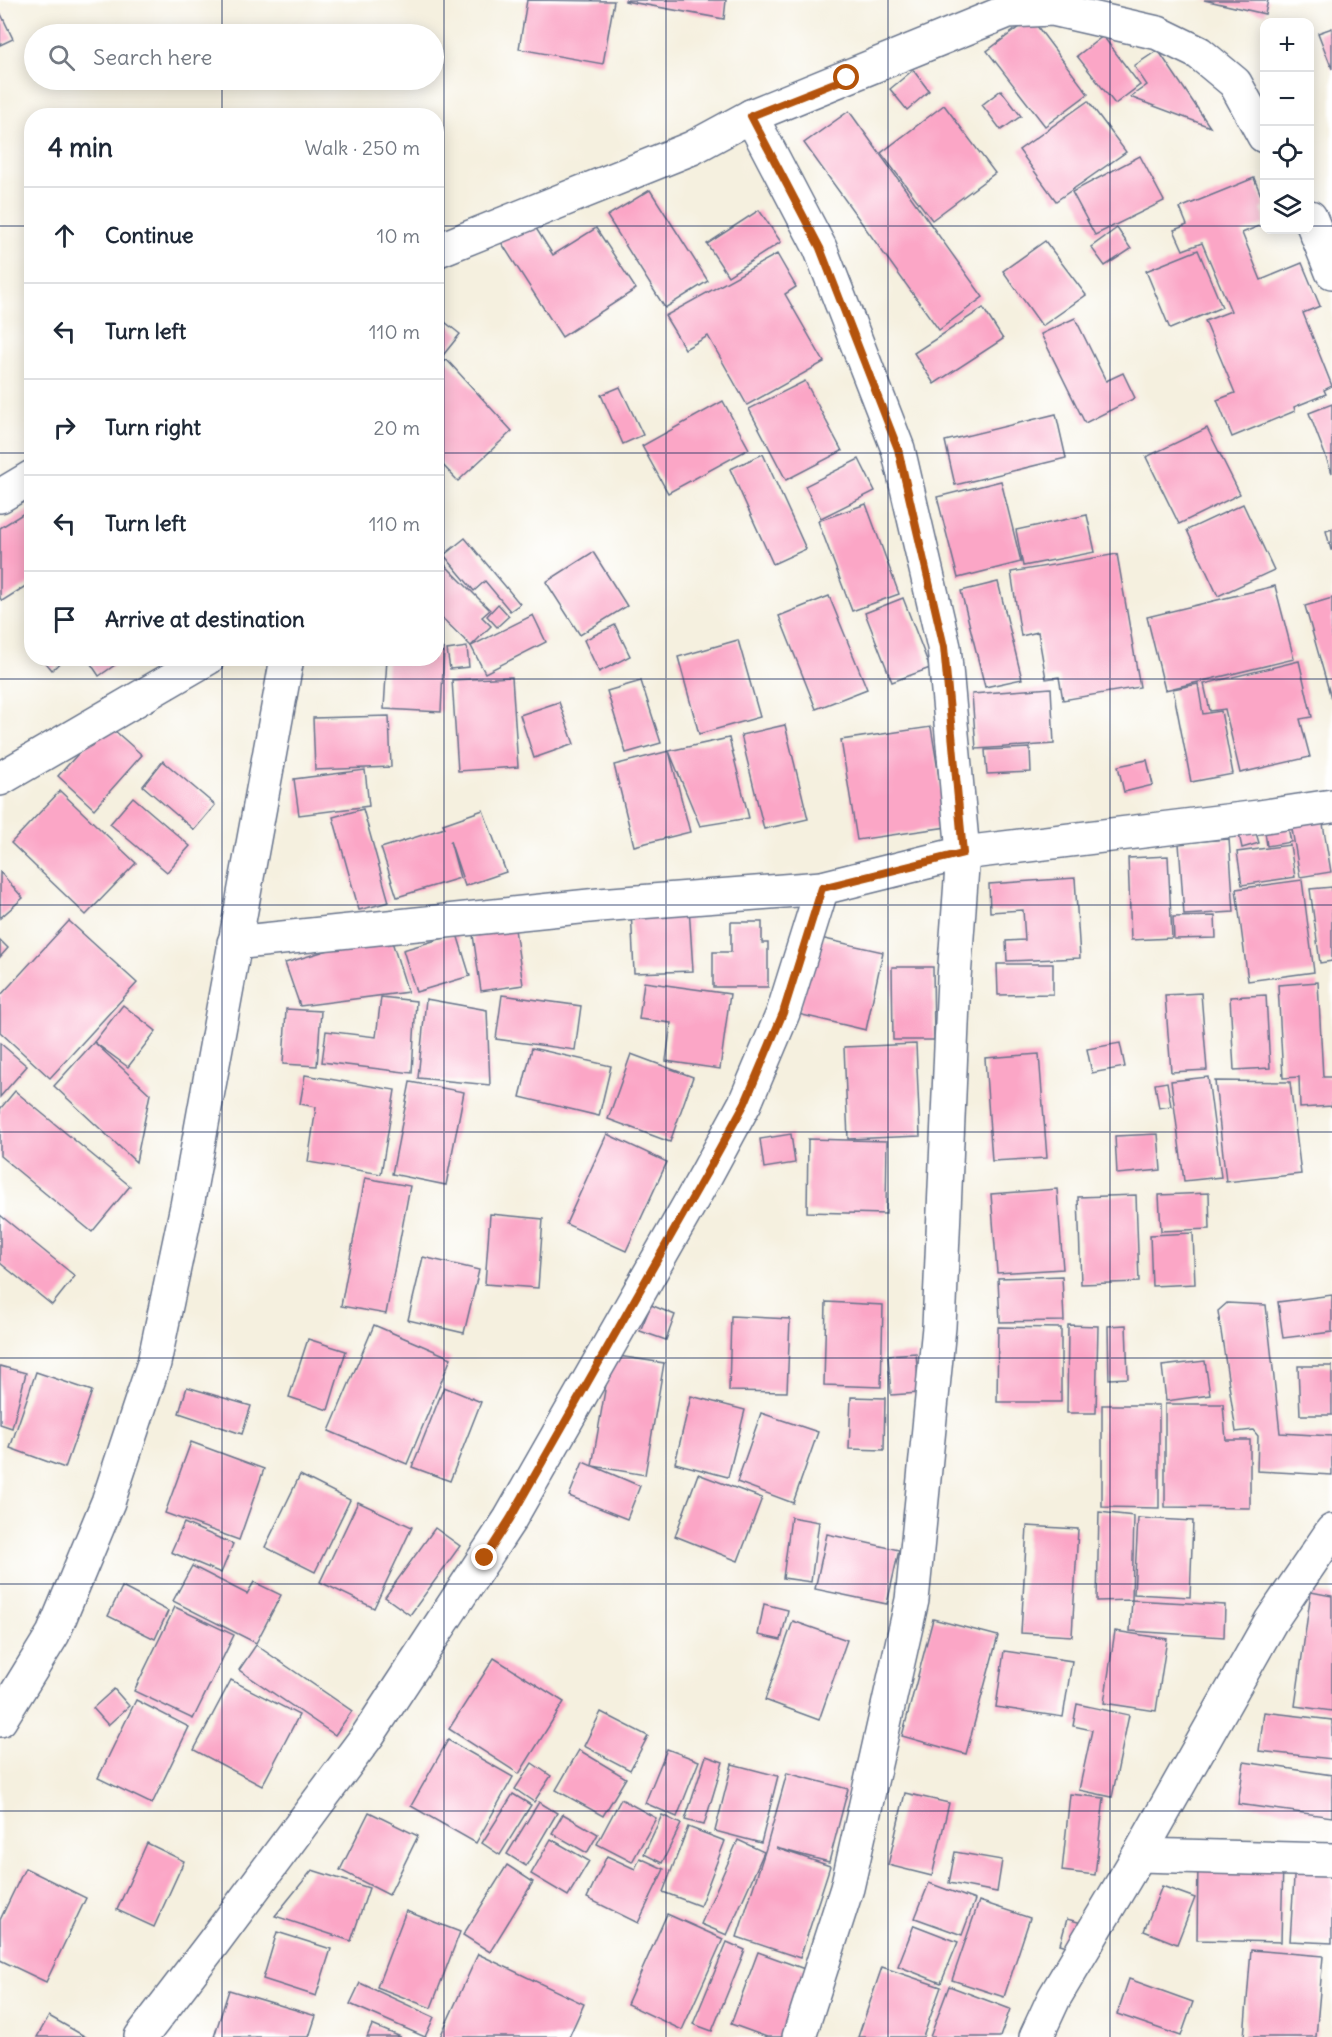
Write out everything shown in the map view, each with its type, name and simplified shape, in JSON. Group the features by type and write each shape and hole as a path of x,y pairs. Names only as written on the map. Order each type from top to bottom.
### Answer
{"street":[{"path":"444,248 692,148 751,116 1008,11 1052,9 1158,33 1199,53 1235,82 1260,129"},
{"path":"751,116 820,248 898,449 944,647 963,853 954,978 939,1327 912,1600 847,1888 799,2037"},
{"path":"1314,227 1332,272"},
{"path":"0,496 24,482"},
{"path":"0,779 194,666"},
{"path":"0,1720 53,1634 108,1502 154,1363 187,1206 286,666"},
{"path":"234,943 599,905 822,888 963,853 1332,806"},
{"path":"141,2037 368,1735 510,1519 745,1103 783,1013 822,888"},
{"path":"1036,2037 1054,1998 1139,1855 1271,1621 1332,1531"},
{"path":"1139,1855 1332,1860"}],"building":[{"path":"527,0 614,1 603,64 519,49"},
{"path":"625,0 726,0 724,19"},
{"path":"1204,0 1268,0 1265,14"},
{"path":"0,12 13,39 0,45"},
{"path":"1031,18 1088,94 1045,126 987,51"},
{"path":"1332,28 1332,69 1318,33"},
{"path":"1103,36 1140,85 1115,104 1077,56"},
{"path":"1158,50 1210,127 1130,97 1147,85 1134,66"},
{"path":"913,70 929,91 907,110 890,89"},
{"path":"1001,90 1021,116 1001,130 982,105"},
{"path":"1088,101 1126,152 1056,201 1019,150"},
{"path":"944,105 995,173 932,220 881,153"},
{"path":"849,111 983,297 939,330 804,143"},
{"path":"1140,156 1164,201 1095,235 1072,192"},
{"path":"1254,178 1260,193 1260,226 1242,233 1261,280 1302,263 1320,306 1303,313 1332,386 1324,390 1326,394 1294,407 1295,411 1232,437 1217,400 1235,393 1205,321 1231,311 1202,243 1183,250 1174,230 1187,225 1180,208"},
{"path":"650,190 708,281 665,308 607,216"},
{"path":"759,210 781,242 728,276 707,244"},
{"path":"530,219 553,255 596,228 636,289 562,337 499,239"},
{"path":"1117,228 1131,249 1105,266 1091,247"},
{"path":"1045,241 1086,295 1042,326 1003,271"},
{"path":"1198,250 1222,307 1170,329 1146,271"},
{"path":"777,254 796,287 785,294 824,362 747,405 708,336 685,349 665,316"},
{"path":"983,308 1003,339 934,384 914,353"},
{"path":"1075,318 1106,381 1123,373 1135,398 1085,423 1041,334"},
{"path":"444,321 460,334 444,354"},
{"path":"447,360 512,431 458,481 444,466 444,362"},
{"path":"805,381 842,451 786,480 749,409"},
{"path":"620,387 643,435 623,444 601,395"},
{"path":"723,401 749,449 668,493 642,446"},
{"path":"1332,404 1332,473 1309,413"},
{"path":"1056,414 1066,458 955,485 945,441"},
{"path":"1207,428 1240,494 1179,524 1146,457"},
{"path":"763,454 806,549 773,564 730,469"},
{"path":"859,459 875,491 821,518 805,486"},
{"path":"1001,481 1021,562 958,578 937,497"},
{"path":"866,504 899,594 852,611 818,521"},
{"path":"1243,504 1274,570 1218,596 1187,530"},
{"path":"24,513 24,587 2,601 0,598 0,528"},
{"path":"1087,515 1095,552 1023,566 1016,530"},
{"path":"1332,529 1332,550 1331,550 1326,531"},
{"path":"465,538 520,604 510,611 485,581 474,591 444,555"},
{"path":"593,552 627,606 580,635 546,582"},
{"path":"1117,554 1140,687 1063,700 1059,677 1046,679 1038,632 1021,636 1011,572"},
{"path":"444,564 490,610 482,617 491,626 471,646 444,620"},
{"path":"998,582 1022,679 985,687 961,591"},
{"path":"1275,586 1294,659 1165,690 1147,617"},
{"path":"829,596 867,689 816,709 779,616"},
{"path":"903,598 930,668 892,682 865,613"},
{"path":"1332,598 1332,698 1331,698 1305,606"},
{"path":"498,604 509,616 497,627 487,616"},
{"path":"533,615 546,642 485,673 471,646"},
{"path":"615,625 630,656 599,672 584,640"},
{"path":"738,640 760,717 699,734 678,657"},
{"path":"467,647 469,667 450,669 447,650"},
{"path":"1299,661 1312,717 1300,719 1310,757 1240,773 1225,709 1210,711 1204,684"},
{"path":"92,666 113,666 99,676"},
{"path":"387,666 443,666 441,712 384,709"},
{"path":"512,677 518,767 458,771 452,680"},
{"path":"641,681 661,743 626,753 607,691"},
{"path":"1198,684 1203,714 1221,711 1233,774 1191,782 1173,689"},
{"path":"1051,688 1054,744 976,749 972,694"},
{"path":"559,702 574,744 534,758 520,715"},
{"path":"389,716 391,767 315,770 313,718"},
{"path":"106,723 142,755 94,809 58,776"},
{"path":"785,725 808,819 764,829 741,735"},
{"path":"931,727 947,827 857,840 841,740"},
{"path":"729,738 749,818 700,826 669,751"},
{"path":"1030,748 1031,772 987,774 985,750"},
{"path":"669,751 690,832 634,846 614,765"},
{"path":"1147,760 1153,785 1124,792 1118,766"},
{"path":"163,761 215,805 194,830 143,786"},
{"path":"365,770 369,806 299,815 294,779"},
{"path":"60,791 136,863 86,915 11,843"},
{"path":"133,797 190,846 167,872 110,824"},
{"path":"363,809 389,902 359,910 333,817"},
{"path":"483,810 506,872 465,886 450,841 460,878 397,897 381,848 445,828 443,824"},
{"path":"1321,812 1331,872 1300,877 1290,817"},
{"path":"1287,822 1291,842 1267,846 1264,825"},
{"path":"1254,826 1259,843 1242,848 1238,830"},
{"path":"1229,839 1234,912 1184,915 1179,843"},
{"path":"1290,845 1295,877 1242,885 1237,852"},
{"path":"1168,856 1172,938 1131,940 1128,858"},
{"path":"0,872 23,898 0,918"},
{"path":"1075,878 1080,958 1007,961 1006,941 1025,940 1023,910 990,912 989,884"},
{"path":"1302,880 1314,972 1248,981 1236,889"},
{"path":"1332,887 1332,961 1320,963 1310,889"},
{"path":"689,906 693,971 634,973 631,909"},
{"path":"1215,916 1216,938 1174,939 1173,917"},
{"path":"69,921 137,983 50,1078 0,1032 0,996"},
{"path":"514,922 523,985 481,991 472,928"},
{"path":"731,922 762,922 762,943 768,943 768,987 713,987 713,952 731,952"},
{"path":"389,932 408,992 300,1006 285,963"},
{"path":"457,934 470,976 416,992 403,950"},
{"path":"816,937 883,952 866,1030 798,1014"},
{"path":"0,940 8,948 0,957"},
{"path":"997,964 1053,964 1053,994 998,995"},
{"path":"892,967 933,967 934,1040 893,1040"},
{"path":"644,982 730,994 720,1069 666,1061 671,1023 639,1019"},
{"path":"1318,982 1323,1077 1332,1077 1332,1106 1300,1108 1299,1077 1283,1078 1278,985"},
{"path":"1201,993 1207,1070 1171,1072 1165,995"},
{"path":"502,995 581,1006 575,1050 496,1039"},
{"path":"1266,995 1270,1068 1234,1070 1230,997"},
{"path":"381,997 416,1001 412,1073 322,1062 326,1031 376,1037"},
{"path":"426,999 487,1010 490,1085 418,1078"},
{"path":"123,1005 156,1031 128,1067 94,1042"},
{"path":"286,1009 321,1011 317,1066 283,1064"},
{"path":"94,1042 150,1094 136,1162 54,1086"},
{"path":"0,1043 27,1066 0,1097"},
{"path":"1120,1043 1125,1067 1092,1073 1087,1049"},
{"path":"916,1044 920,1136 848,1139 844,1047"},
{"path":"532,1048 611,1066 599,1116 520,1097"},
{"path":"631,1054 693,1077 670,1142 608,1119"},
{"path":"1039,1054 1047,1158 992,1161 985,1058"},
{"path":"305,1075 395,1090 381,1174 308,1162 316,1107 300,1104"},
{"path":"1208,1077 1221,1177 1184,1181 1171,1081"},
{"path":"1215,1081 1290,1082 1301,1174 1226,1182"},
{"path":"410,1082 464,1092 446,1185 392,1174"},
{"path":"1167,1082 1171,1106 1159,1108 1155,1084"},
{"path":"15,1091 130,1186 92,1232 0,1156 0,1109"},
{"path":"607,1134 667,1162 626,1251 566,1224"},
{"path":"791,1134 795,1163 764,1168 760,1139"},
{"path":"1158,1134 1161,1170 1117,1174 1115,1136"},
{"path":"808,1139 887,1141 886,1214 807,1212"},
{"path":"365,1178 410,1186 386,1314 341,1306"},
{"path":"1057,1189 1063,1269 997,1273 991,1194"},
{"path":"1209,1193 1210,1229 1161,1231 1159,1195"},
{"path":"1136,1195 1139,1282 1081,1284 1078,1197"},
{"path":"490,1214 543,1219 538,1288 485,1284"},
{"path":"0,1215 75,1276 52,1305 0,1263"},
{"path":"1193,1233 1195,1284 1152,1286 1150,1235"},
{"path":"423,1257 479,1270 464,1333 408,1320"},
{"path":"1062,1276 1064,1321 1000,1322 998,1278"},
{"path":"1332,1295 1332,1332 1283,1338 1278,1302"},
{"path":"826,1302 883,1305 881,1387 824,1385"},
{"path":"1227,1303 1266,1305 1280,1433 1332,1436 1332,1475 1257,1471 1258,1436 1253,1430 1236,1432 1218,1311"},
{"path":"651,1305 675,1315 666,1340 640,1331"},
{"path":"731,1316 790,1319 787,1392 729,1391"},
{"path":"374,1325 451,1358 407,1464 329,1431"},
{"path":"1068,1325 1098,1326 1096,1413 1067,1413"},
{"path":"1126,1325 1128,1378 1109,1379 1108,1326"},
{"path":"998,1327 1061,1328 1061,1402 997,1402"},
{"path":"308,1339 346,1351 328,1410 289,1397"},
{"path":"916,1353 919,1393 891,1395 888,1355"},
{"path":"611,1355 664,1363 645,1475 593,1466 640,1486 627,1519 569,1496 583,1462 592,1466"},
{"path":"1205,1361 1210,1395 1166,1401 1162,1366"},
{"path":"0,1366 26,1373 12,1428 0,1424"},
{"path":"1298,1366 1332,1366 1332,1415 1300,1415"},
{"path":"36,1372 92,1391 65,1468 10,1448"},
{"path":"187,1387 251,1406 242,1434 179,1413"},
{"path":"444,1387 481,1402 450,1481 412,1467"},
{"path":"691,1396 745,1410 728,1477 675,1463"},
{"path":"851,1397 885,1398 884,1450 849,1449"},
{"path":"1165,1404 1223,1404 1226,1440 1250,1440 1250,1508 1165,1507"},
{"path":"1102,1405 1159,1405 1159,1508 1102,1507"},
{"path":"761,1413 818,1432 793,1503 737,1482"},
{"path":"191,1442 264,1469 239,1540 165,1513"},
{"path":"698,1474 762,1498 738,1561 675,1536"},
{"path":"300,1475 350,1500 315,1572 265,1547"},
{"path":"358,1502 412,1527 374,1608 320,1582"},
{"path":"1099,1512 1134,1516 1132,1600 1097,1601"},
{"path":"791,1517 819,1522 811,1582 783,1578"},
{"path":"1138,1518 1193,1521 1190,1597 1134,1594"},
{"path":"184,1523 233,1544 221,1573 171,1552"},
{"path":"1027,1526 1078,1529 1072,1636 1021,1633"},
{"path":"435,1528 460,1546 410,1615 385,1597"},
{"path":"827,1534 899,1550 887,1604 815,1589"},
{"path":"192,1566 247,1594 254,1582 281,1595 256,1643 173,1601"},
{"path":"122,1587 168,1611 155,1639 108,1616"},
{"path":"1311,1592 1332,1596 1332,1711 1295,1706"},
{"path":"1132,1600 1225,1605 1224,1637 1130,1631"},
{"path":"764,1604 788,1610 781,1640 758,1635"},
{"path":"175,1607 234,1635 193,1719 134,1691"},
{"path":"933,1619 998,1636 966,1754 902,1736"},
{"path":"793,1621 847,1640 819,1720 765,1700"},
{"path":"1115,1631 1167,1639 1156,1711 1104,1703"},
{"path":"256,1645 352,1711 335,1735 239,1670"},
{"path":"1004,1651 1072,1661 1063,1717 996,1707"},
{"path":"494,1658 564,1702 519,1774 449,1729"},
{"path":"231,1680 299,1715 262,1786 194,1750"},
{"path":"114,1689 129,1706 108,1725 93,1708"},
{"path":"136,1700 189,1727 152,1804 98,1778"},
{"path":"1077,1704 1129,1715 1112,1797 1079,1790 1092,1730 1073,1726"},
{"path":"601,1712 648,1736 630,1770 584,1746"},
{"path":"1264,1712 1332,1720 1332,1759 1259,1751"},
{"path":"448,1740 513,1777 476,1843 411,1806"},
{"path":"667,1749 699,1761 677,1817 645,1803"},
{"path":"579,1750 626,1778 603,1816 556,1790"},
{"path":"706,1756 723,1762 704,1825 685,1820"},
{"path":"1244,1762 1332,1775 1332,1817 1238,1804"},
{"path":"532,1763 551,1776 534,1802 515,1789"},
{"path":"732,1764 778,1776 761,1843 715,1831"},
{"path":"787,1773 848,1789 829,1862 776,1848 830,1866 800,1958 737,1937 767,1845"},
{"path":"905,1793 949,1803 932,1876 888,1865"},
{"path":"513,1794 531,1805 500,1855 482,1843"},
{"path":"1070,1794 1104,1798 1095,1875 1062,1871"},
{"path":"621,1799 656,1818 632,1862 597,1844"},
{"path":"539,1802 557,1813 526,1866 507,1854"},
{"path":"369,1812 418,1836 389,1895 340,1870"},
{"path":"563,1814 598,1834 587,1853 552,1833"},
{"path":"662,1815 681,1824 662,1863 644,1854"},
{"path":"688,1827 725,1841 700,1906 663,1892"},
{"path":"551,1839 589,1861 568,1896 531,1874"},
{"path":"738,1840 764,1852 727,1935 701,1924"},
{"path":"147,1843 184,1861 154,1927 117,1910"},
{"path":"955,1852 1002,1860 997,1892 949,1883"},
{"path":"607,1856 635,1869 640,1858 664,1869 638,1923 587,1898"},
{"path":"1198,1860 1283,1862 1281,1942 1197,1940"},
{"path":"1295,1862 1332,1864 1332,1943 1290,1941"},
{"path":"507,1865 533,1882 490,1952 463,1935"},
{"path":"25,1868 86,1898 46,1982 0,1960 0,1920"},
{"path":"312,1870 369,1888 351,1941 275,1916"},
{"path":"929,1883 975,1900 962,1935 915,1918"},
{"path":"1162,1886 1195,1898 1177,1944 1144,1931"},
{"path":"979,1901 1030,1918 1004,1997 952,1980"},
{"path":"406,1911 460,1932 431,2008 377,1987"},
{"path":"667,1914 723,1939 682,2030 627,2004"},
{"path":"1067,1919 1093,1926 1085,1951 1060,1944"},
{"path":"914,1925 958,1942 941,1983 898,1966"},
{"path":"277,1932 331,1949 316,1996 263,1979"},
{"path":"727,1942 745,1950 712,2031 693,2024"},
{"path":"1251,1950 1323,1956 1316,2037 1244,2037"},
{"path":"758,1952 810,1971 785,2037 767,2037 731,2024"},
{"path":"478,1954 584,2004 569,2037 440,2037"},
{"path":"882,1967 941,1987 923,2037 858,2037"},
{"path":"1129,1979 1193,2002 1181,2036 1117,2014"},
{"path":"360,1983 434,2017 425,2037 350,2004"},
{"path":"949,1986 1010,2009 1000,2037 930,2037"},
{"path":"229,1990 316,2016 309,2037 214,2037"},
{"path":"49,2016 86,2037 37,2037"},
{"path":"372,2025 401,2037 367,2037"}],"route":[{"path":"485,1558 510,1519 745,1103 783,1013 822,888 963,853 944,647 898,449 820,248 751,116 847,78"}]}
